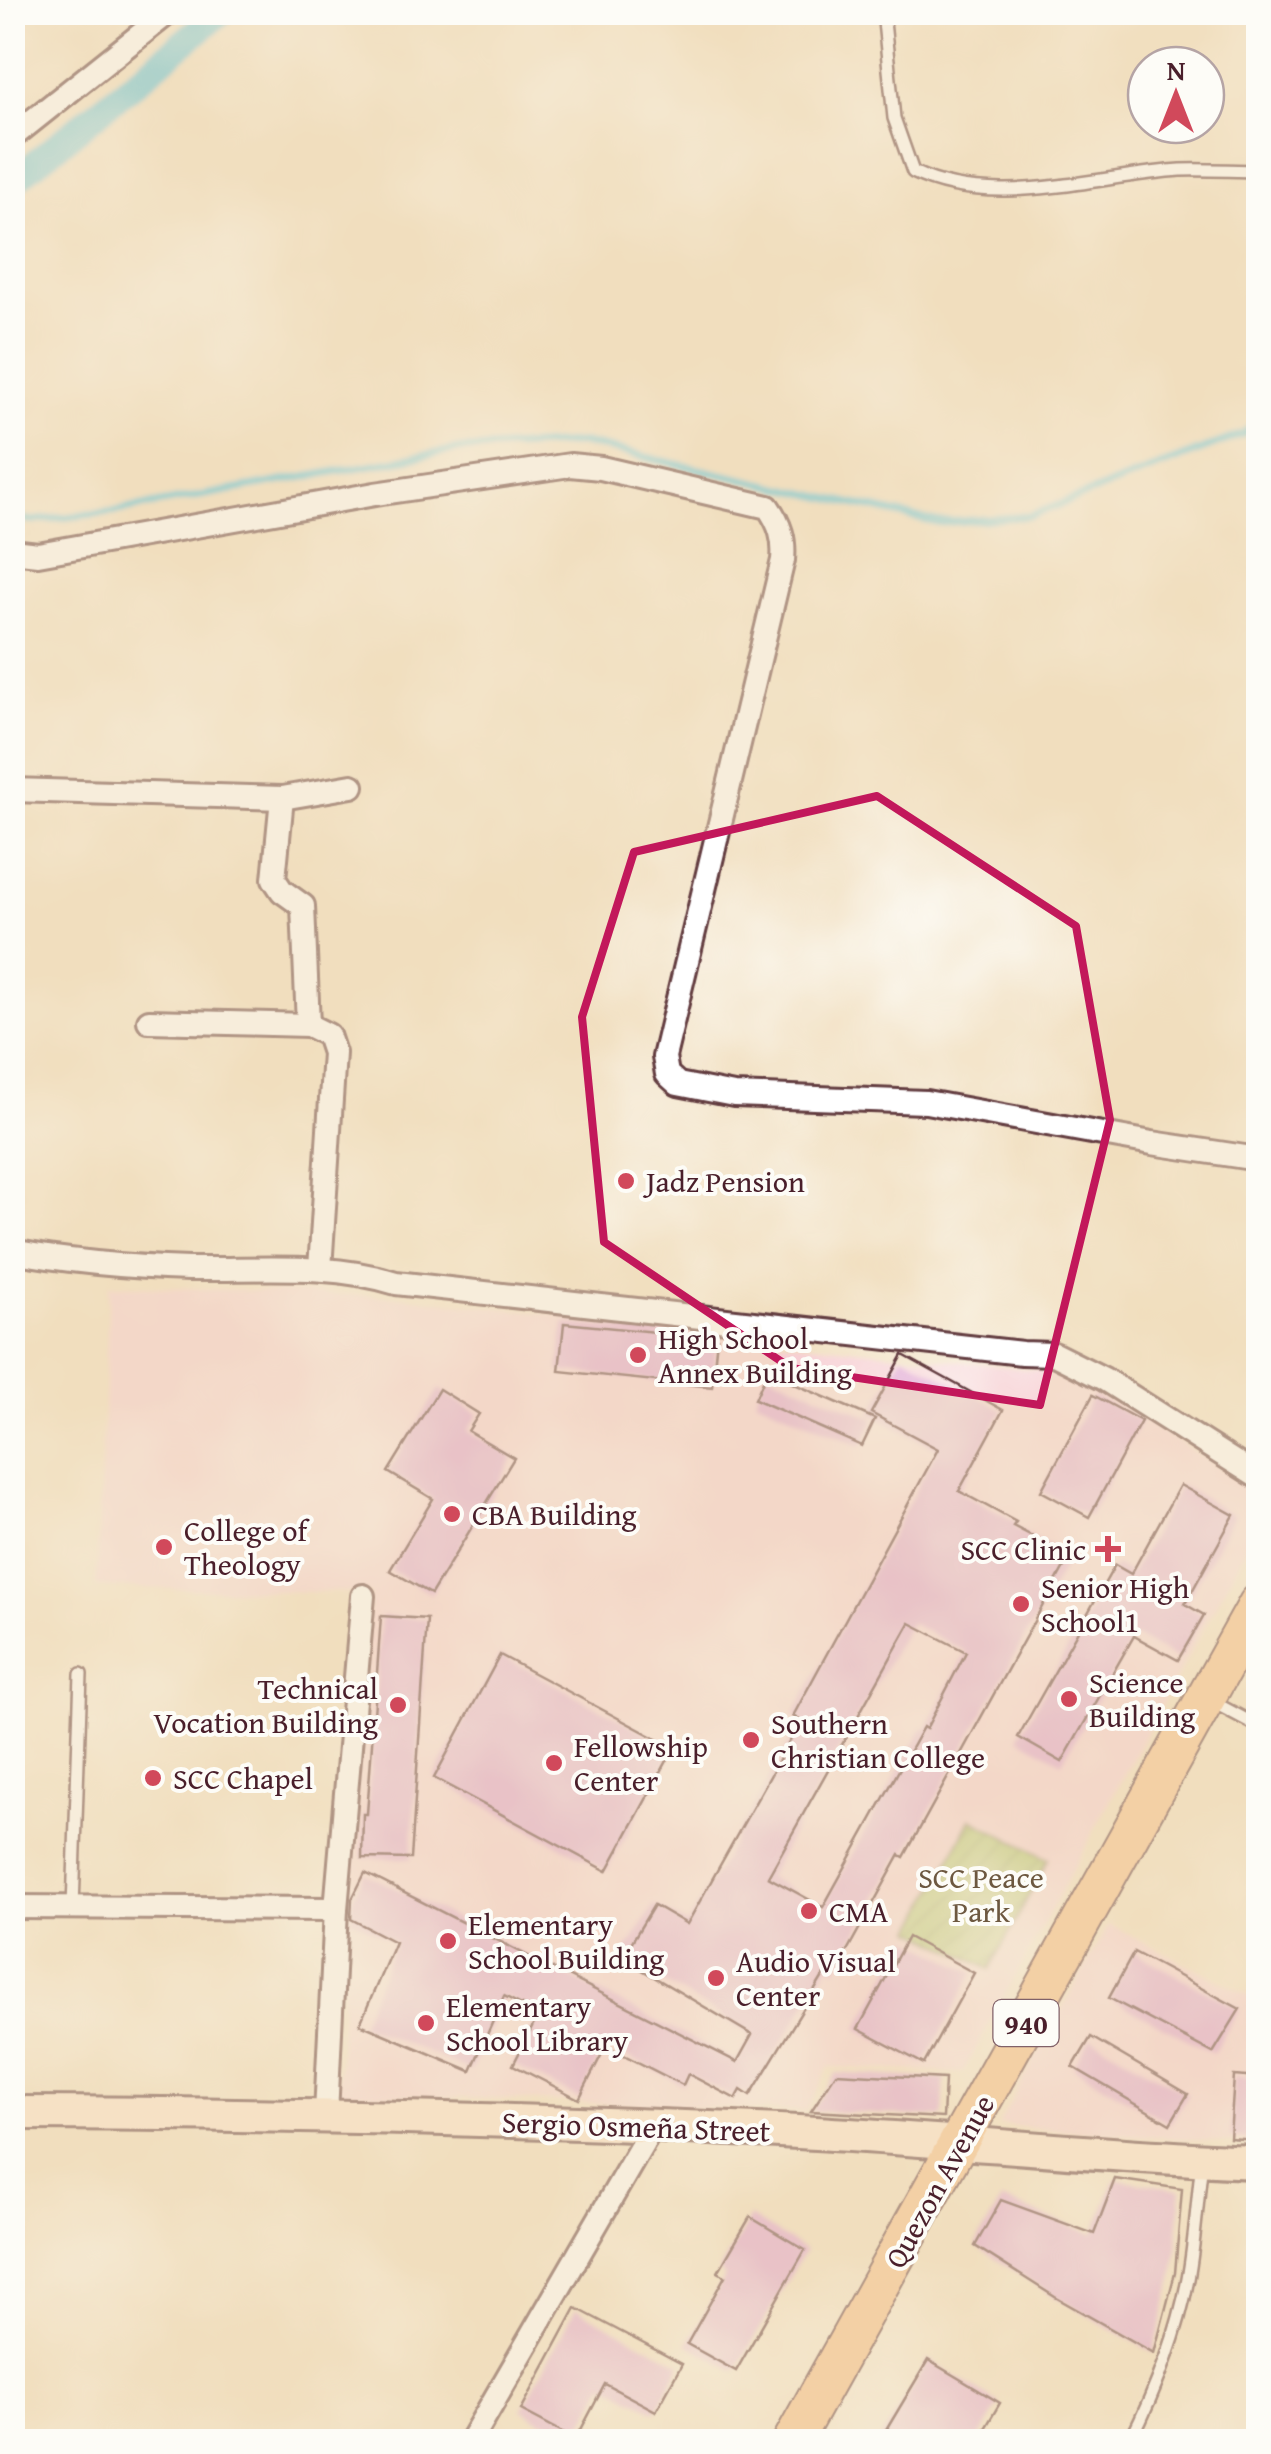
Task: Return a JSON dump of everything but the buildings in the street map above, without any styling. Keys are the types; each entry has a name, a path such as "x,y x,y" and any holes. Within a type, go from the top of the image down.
{"main road":[{"name":"Quezon Avenue","path":"792,2442 1258,1604"}],"street":[{"path":"12,137 169,12"},
{"path":"12,551 38,554 375,494 570,465 601,468 768,507 778,521 783,560 664,1058 667,1074 678,1084 734,1095 926,1102 1258,1158"},
{"path":"12,790 282,798 352,786"},
{"path":"282,798 274,879 282,891 304,906 308,1026"},
{"path":"149,1021 308,1026 328,1035 334,1053 320,1269"},
{"path":"12,1251 54,1259 184,1268 361,1272 396,1282 474,1292 1054,1354 1104,1378 1258,1478"},
{"path":"326,2114 336,1909 363,1596"},
{"path":"12,1907 336,1909"},
{"name":"Sergio Osmeña Street","path":"12,2113 326,2114 653,2126 962,2141 1258,2162"},
{"path":"470,2442 653,2126"}],"lane":[{"path":"883,12 894,118 913,172 935,182 987,189 1063,185 1182,170 1258,171"},
{"path":"72,1908 81,1674"},
{"path":"1206,1698 1258,1726"},
{"path":"1130,2442 1157,2390 1179,2319 1203,2160"}],"highlighted area":[{"path":"877,796 1076,926 1110,1120 1040,1405 791,1368 604,1242 582,1017 634,852"}],"shaded area":[{"name":"Southern Christian College","path":"109,1285 404,1297 1044,1371 1107,1395 1258,1492 1258,1527 963,2073 829,2067 806,2112 338,2093 347,1886 370,1593 96,1587"},
{"path":"1109,1924 1258,2000 1258,2145 998,2125"}],"green space":[{"name":"SCC Peace Park","path":"971,1819 1048,1859 990,1969 914,1930"}],"waterway":[{"path":"12,182 221,12"},
{"path":"12,517 33,521 117,511 454,450 583,443 938,523 1030,516 1243,434 1258,421"}],"place":[{"name":"Jadz Pension","path":"626,1181"},
{"name":"High School Annex Building","path":"638,1355"},
{"name":"CBA Building","path":"452,1514"},
{"name":"College of Theology","path":"164,1547"},
{"name":"SCC Clinic","path":"1108,1549"},
{"name":"Senior High School1","path":"1021,1604"},
{"name":"Science Building","path":"1069,1699"},
{"name":"Technical Vocation Building","path":"398,1705"},
{"name":"Southern Christian College","path":"751,1740"},
{"name":"Fellowship Center","path":"554,1763"},
{"name":"SCC Chapel","path":"153,1778"},
{"name":"CMA","path":"809,1911"},
{"name":"Elementary School Building","path":"448,1941"},
{"name":"Audio Visual Center","path":"716,1978"},
{"name":"Elementary School Library","path":"426,2023"}]}
